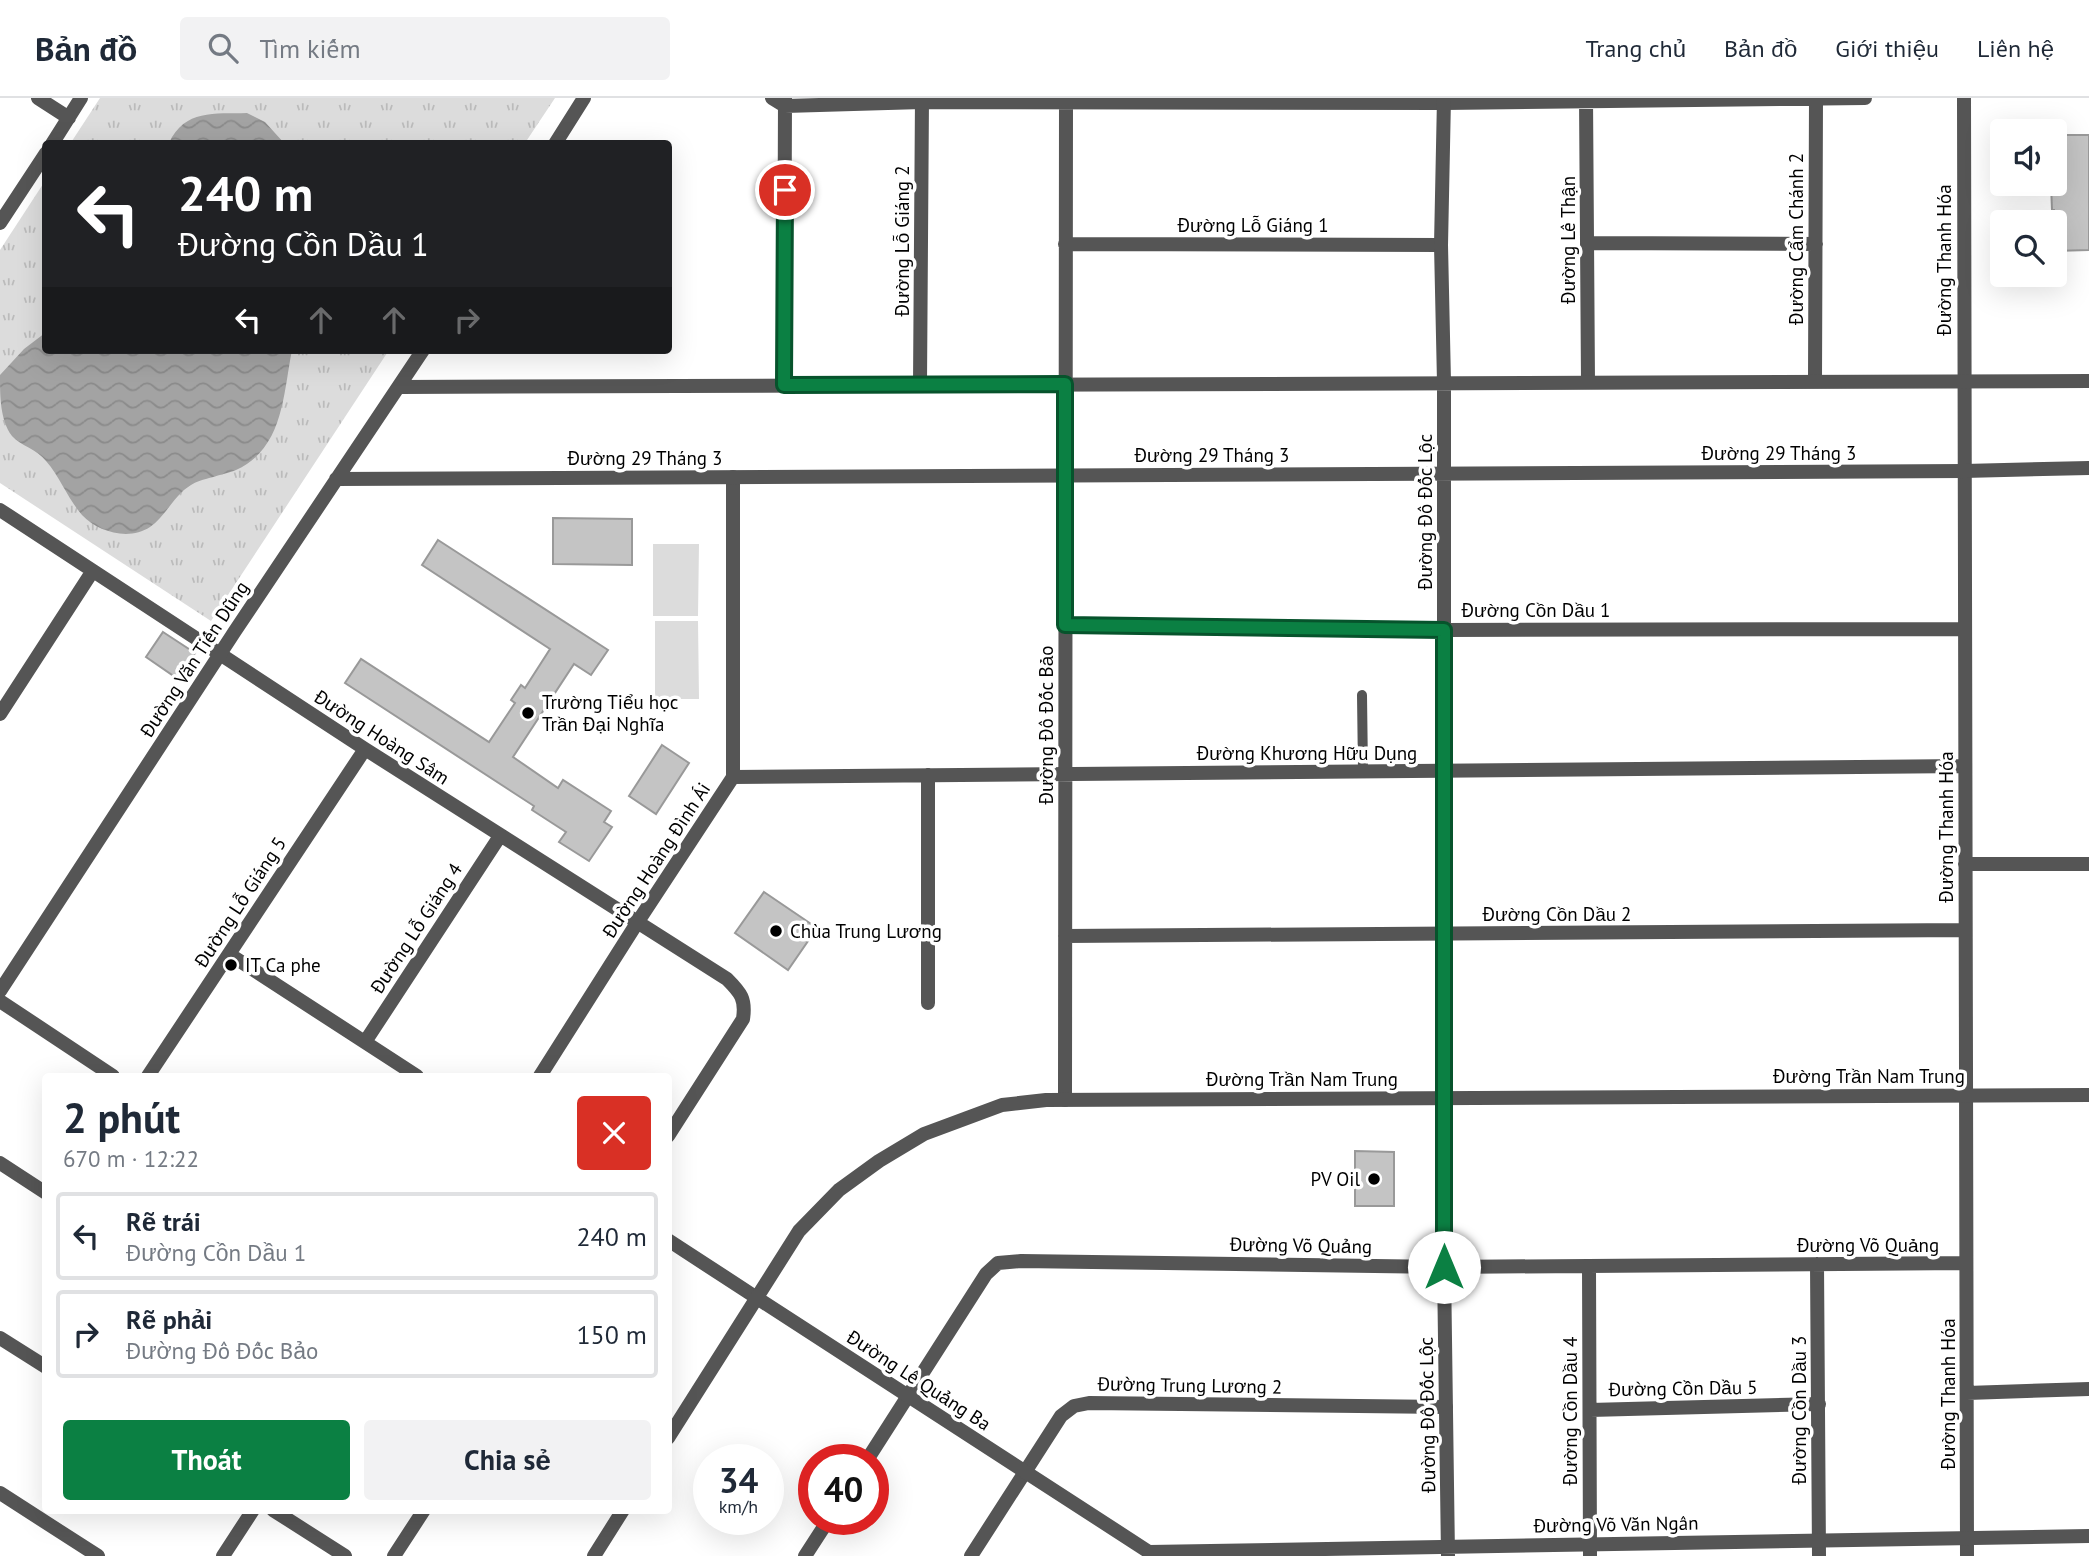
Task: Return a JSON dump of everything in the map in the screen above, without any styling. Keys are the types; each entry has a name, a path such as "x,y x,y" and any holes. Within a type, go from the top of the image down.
{"street":[{"path":"38,98 69,118"},
{"path":"55,140 81,98"},
{"path":"558,140 584,98"},
{"name":"Đường Cẩm Chánh 2","path":"1815,381 1816,98"},
{"path":"784,385 781,101 1865,98"},
{"name":"Đường Thanh Hóa","path":"1964,98 1967,1556"},
{"name":"Đường Lỗ Giáng 2","path":"920,384 922,100"},
{"name":"Đường Đô Đốc Bảo","path":"1065,1100 1066,100"},
{"name":"Đường Đô Đốc Lộc","path":"1444,100 1441,245 1444,382 1444,1267 1448,1551"},
{"name":"Đường Lê Thận","path":"1586,100 1588,382"},
{"path":"0,223 42,159"},
{"path":"1587,243 1816,244"},
{"name":"Đường Lỗ Giáng 1","path":"1065,244 1441,245"},
{"name":"Đường Văn Tiến Dũng","path":"0,991 421,354"},
{"path":"400,387 2089,381"},
{"name":"Đường 29 Tháng 3","path":"336,479 1964,471 2089,468"},
{"name":"Đường Hoàng Đình Ái","path":"542,1073 733,777 733,477"},
{"name":"Đường Hoàng Sâm","path":"0,510 365,749 727,979 742,995 745,1006 743,1019 672,1130"},
{"path":"0,714 92,572"},
{"name":"Đường Cồn Dầu 1","path":"1065,625 1444,630 1965,629"},
{"name":"Đường Lỗ Giáng 5","path":"151,1073 365,749"},
{"name":"Đường Khương Hữu Dụng","path":"733,777 1965,766"},
{"path":"928,775 928,1003"},
{"name":"Đường Lỗ Giáng 4","path":"365,1042 500,836"},
{"path":"1965,864 2089,864"},
{"name":"Đường Cồn Dầu 2","path":"1065,936 1965,930"},
{"path":"229,954 412,1073"},
{"path":"0,1002 108,1073"},
{"name":"Đường Trần Nam Trung","path":"672,1432 799,1231 839,1190 879,1161 924,1134 1002,1105 1065,1100 2089,1095"},
{"path":"0,1163 42,1191"},
{"name":"Đường Lê Quảng Ba","path":"672,1243 1148,1554"},
{"name":"Đường Võ Quảng","path":"877,1444 986,1273 998,1263 1021,1261 1444,1267 1966,1263"},
{"name":"Đường Cồn Dầu 3","path":"1817,1264 1818,1556"},
{"name":"Đường Cồn Dầu 4","path":"1589,1266 1590,1550"},
{"path":"0,1338 42,1364"},
{"path":"1967,1393 2089,1390"},
{"name":"Đường Trung Lương 2","path":"971,1556 1061,1416 1074,1406 1088,1403 1446,1407"},
{"name":"Đường Cồn Dầu 5","path":"1590,1410 1819,1404"},
{"path":"0,1493 98,1556"},
{"path":"223,1556 250,1514"},
{"path":"279,1514 345,1556"},
{"path":"394,1556 421,1514"},
{"path":"594,1556 620,1514"},
{"path":"805,1556 819,1535"},
{"name":"Đường Võ Văn Ngân","path":"1148,1554 1590,1550 1818,1540 2089,1536"}],"lane":[{"path":"1362,695 1363,771"}],"green space":[{"path":"100,98 555,98 527,140 73,140"},
{"path":"42,186 42,354 386,354 211,621 0,483 0,250"},
{"path":"653,544 699,544 698,616 653,616"},
{"path":"655,621 698,621 699,699 655,699"}],"water":[{"path":"247,113 265,122 281,140 171,140 183,124 212,114"},
{"path":"42,335 42,354 291,354 279,418 264,448 236,470 200,481 185,489 150,527 123,534 96,526 82,515 46,461 12,436 8,430 3,415 0,375 24,349"}],"building":[{"path":"2067,135 2089,135 2089,250 2067,251 2067,210 2052,210 2051,196 2067,196"},
{"path":"553,518 632,519 632,565 553,564"},
{"path":"438,540 608,650 591,675 574,664 513,757 558,788 563,780 611,811 604,822 612,827 589,861 559,842 566,832 532,810 534,806 345,683 361,659 489,742 515,703 511,700 521,685 525,688 550,649 422,565"},
{"path":"163,632 195,653 178,679 146,657"},
{"path":"662,745 689,763 656,814 629,796"},
{"name":"Chùa Trung Lương","path":"764,892 817,928 788,970 735,933"},
{"name":"PV Oil","path":"1355,1151 1394,1152 1394,1206 1355,1206"}],"place":[{"name":"Trường Tiểu học Trần Đại Nghĩa","path":"528,713"},
{"name":"Chùa Trung Lương","path":"776,931"},
{"name":"IT Ca phe","path":"231,965"},
{"name":"PV Oil","path":"1374,1179"}],"route":[{"path":"785,190 784,385 1065,384 1065,625 1444,630 1444,1267"}]}
